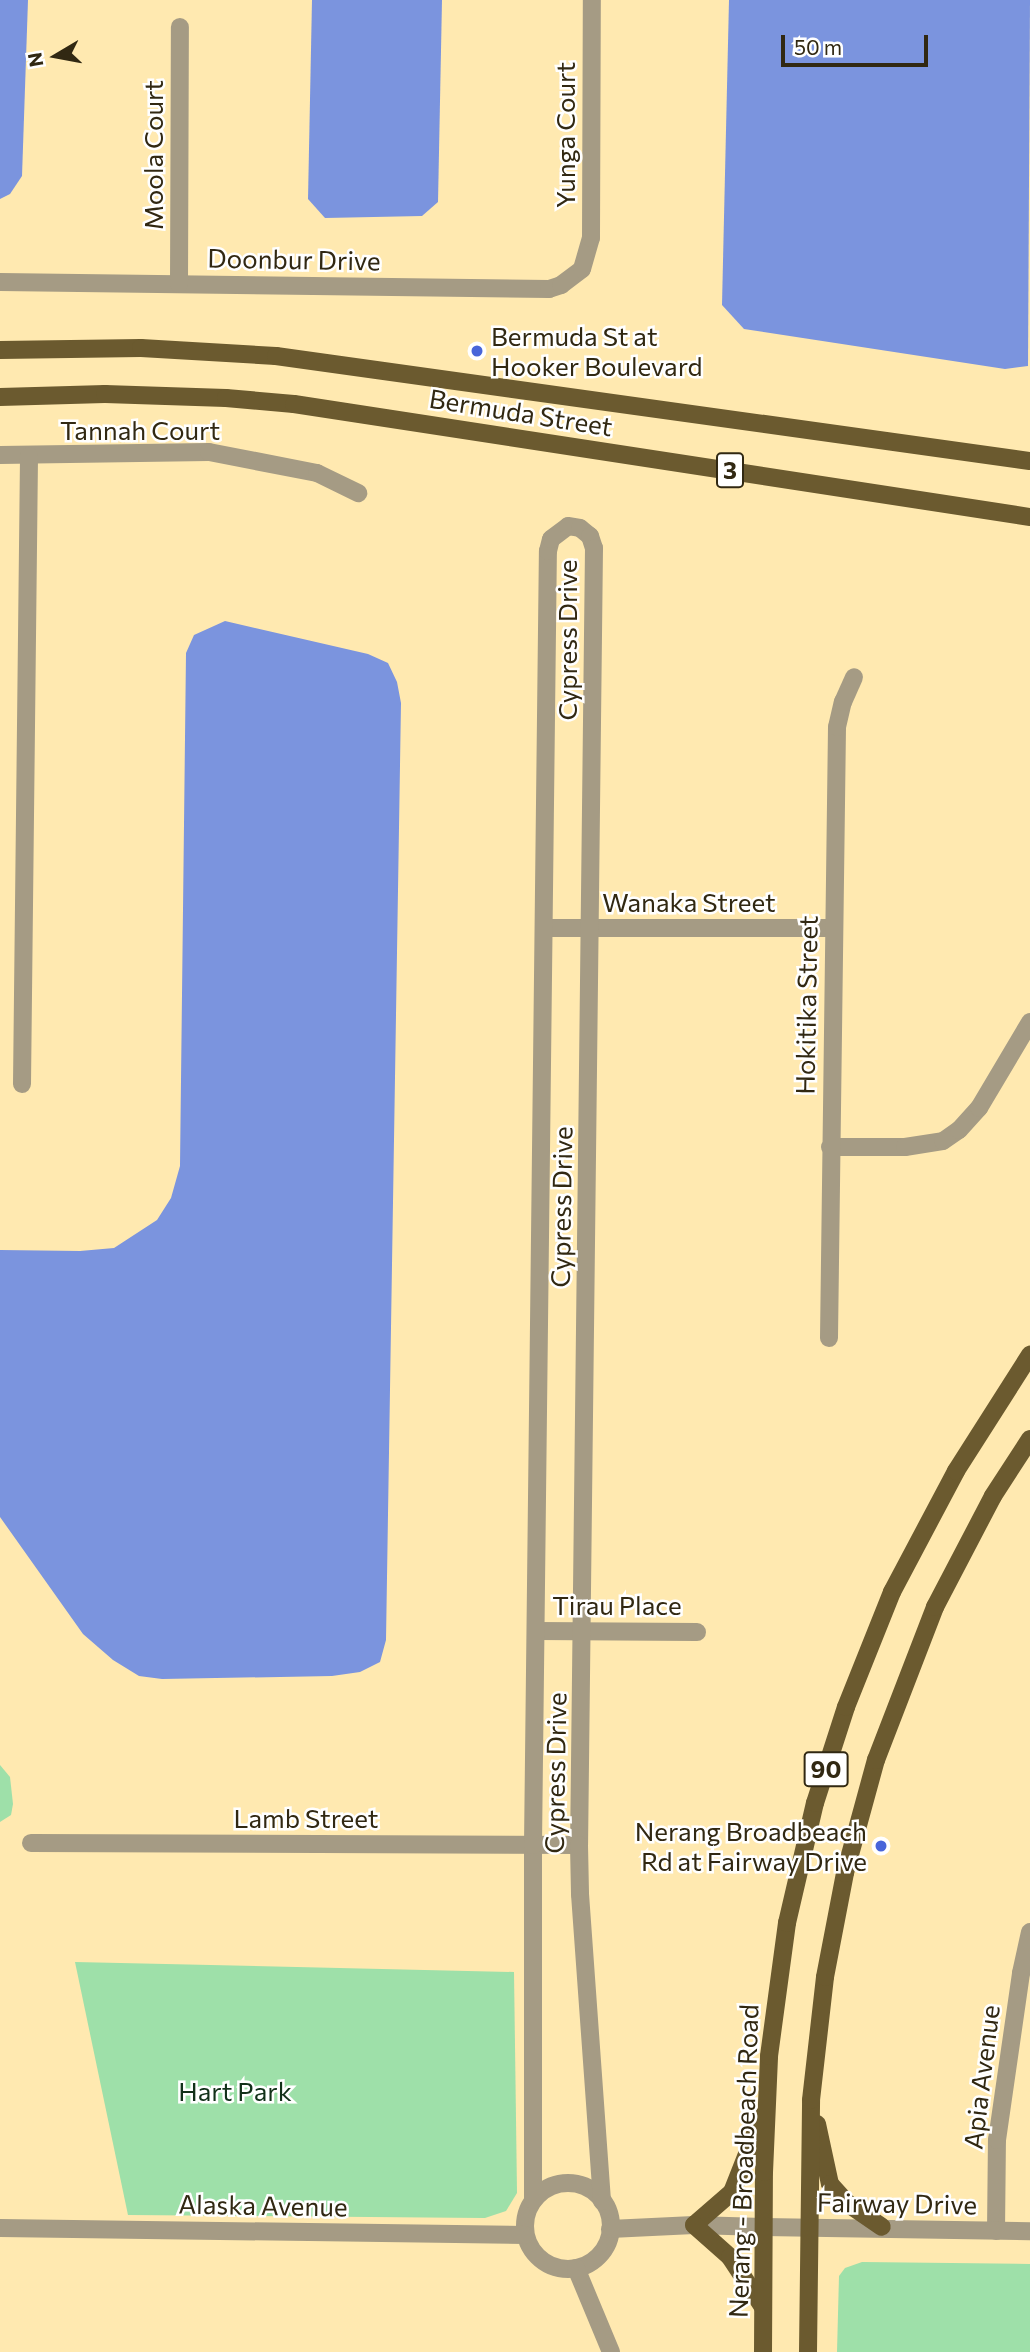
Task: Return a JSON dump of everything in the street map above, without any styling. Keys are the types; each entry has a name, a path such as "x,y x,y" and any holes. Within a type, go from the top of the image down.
{"main road":[{"name":"Bermuda Street","path":"0,350 141,348 276,356 1030,460"},
{"name":"Bermuda Street","path":"0,397 104,394 226,398 294,404 1030,517"},
{"name":"Nerang - Broadbeach Road","path":"763,2352 766,2108 773,2016 787,1923 815,1803 846,1707 892,1592 937,1504 1030,1355"},
{"name":"90","path":"808,2352 811,2100 825,1977 838,1908 876,1760 934,1607 993,1496 1030,1438"},
{"path":"811,2100 831,2184 839,2196 882,2227"},
{"path":"763,2307 730,2257 694,2225 732,2192 766,2108"}],"street":[{"name":"Yunga Court","path":"582,269 591,238 592,0"},
{"name":"Moola Court","path":"180,27 180,284"},
{"name":"Doonbur Drive","path":"0,282 549,289 572,279 582,269"},
{"name":"Tannah Court","path":"0,455 209,452 317,473 358,493"},
{"path":"22,1084 29,456"},
{"name":"Cypress Drive","path":"533,2200 533,1845 548,551 551,539 568,526 580,527 590,536 594,548 579,1845 580,1894 602,2201"},
{"name":"Hokitika Street","path":"829,1338 837,727 843,702 855,677"},
{"name":"Wanaka Street","path":"544,928 833,928"},
{"path":"830,1147 905,1147 943,1140 959,1130 979,1108 1030,1022"},
{"name":"Tirau Place","path":"537,1631 697,1632"},
{"name":"Lamb Street","path":"32,1843 579,1845"},
{"name":"Apia Avenue","path":"996,2231 997,2140 1021,1973 1030,1931"},
{"path":"568,2183 584,2186 602,2201 610,2229 600,2255 576,2268 561,2269 547,2264 536,2255 526,2235 525,2220 533,2200 552,2186 568,2183"},
{"path":"610,2229 694,2225 763,2227"},
{"name":"Fairway Drive","path":"763,2227 1030,2231"},
{"name":"Alaska Avenue","path":"0,2228 526,2235"},
{"path":"576,2268 611,2352"}],"green space":[{"path":"0,1765 10,1777 13,1804 11,1815 0,1822"},
{"name":"Hart Park","path":"75,1962 514,1972 517,2193 506,2211 485,2218 128,2215"},
{"path":"862,2262 1030,2264 1030,2352 837,2352 839,2276 845,2268"}],"water":[{"path":"0,0 28,0 22,176 10,194 0,199"},
{"path":"312,0 442,0 438,202 422,216 325,218 308,199"},
{"path":"729,0 1030,0 1028,366 1005,369 744,329 722,305"},
{"path":"225,621 368,654 388,663 397,682 401,703 386,1640 380,1662 360,1672 332,1676 162,1679 139,1676 113,1660 83,1634 0,1517 0,1250 80,1251 114,1248 157,1220 171,1198 180,1166 186,653 194,635"}],"place":[{"name":"Bermuda St at Hooker Boulevard","path":"477,351"},
{"name":"Nerang Broadbeach Rd at Fairway Drive","path":"881,1846"}]}
